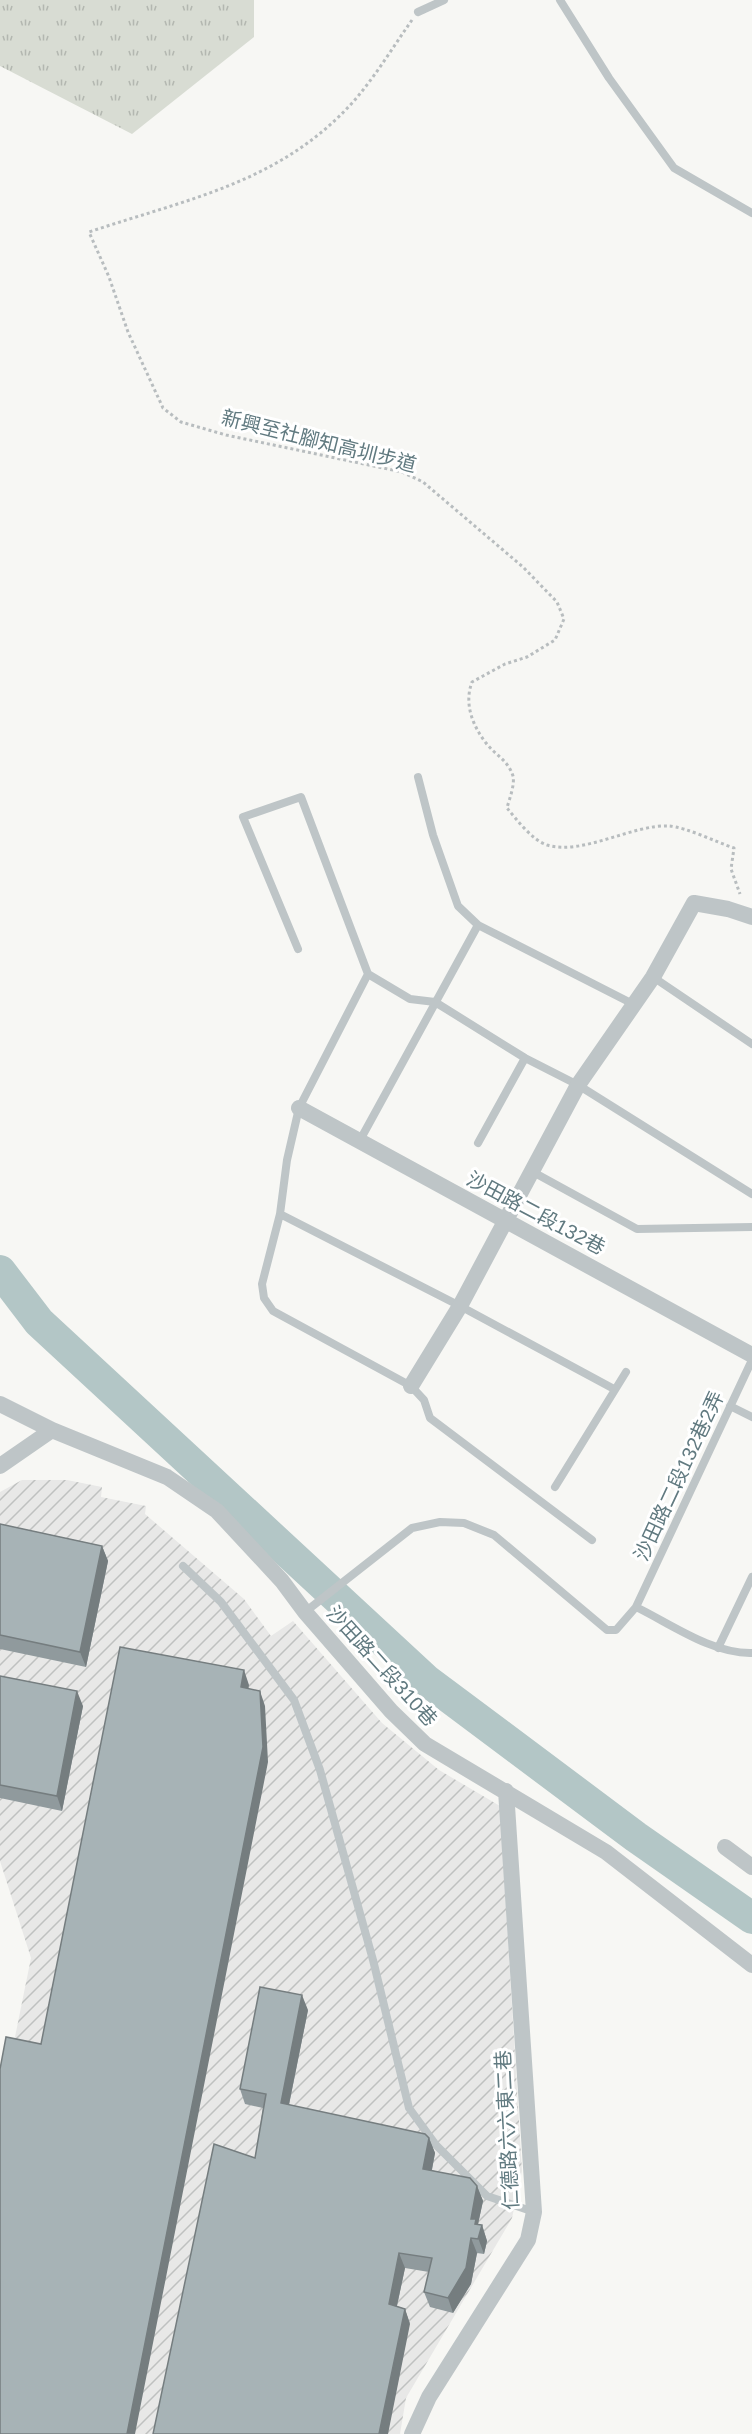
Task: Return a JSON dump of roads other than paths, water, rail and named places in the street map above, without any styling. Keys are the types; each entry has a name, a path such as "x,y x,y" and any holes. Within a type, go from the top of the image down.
{"street":[{"path":"411,1386 459,1306 578,1085 652,977 694,903 728,909 752,917"},
{"name":"沙田路二段132巷","path":"299,1108 752,1355"},
{"name":"沙田路二段310巷","path":"0,1404 52,1430 167,1477 217,1511 282,1581 391,1711 424,1744 606,1852 752,1965"},
{"path":"0,1466 52,1430"},
{"name":"仁德路六六東二巷","path":"412,2434 429,2397 528,2240 534,2212 506,1791"},
{"path":"725,1847 752,1867"}],"lane":[{"path":"418,12 444,0"},
{"path":"560,0 609,78 674,168 752,213"},
{"path":"418,777 433,835 458,906 478,925 633,1004"},
{"path":"298,950 243,817 301,797 368,974 410,999 435,1002 525,1058 578,1085 752,1194"},
{"path":"359,1142 478,925"},
{"path":"368,974 299,1108 287,1160 280,1214 262,1284 264,1298 273,1311 411,1386 424,1400 430,1418 592,1540"},
{"path":"652,977 752,1044"},
{"path":"478,1143 525,1058"},
{"path":"533,1172 638,1229 752,1227"},
{"path":"280,1214 614,1389"},
{"name":"沙田路二段132巷2弄","path":"306,1612 368,1560 412,1528 440,1521 464,1523 494,1535 607,1630 616,1630 636,1607 752,1360"},
{"path":"555,1488 626,1372"},
{"path":"730,1407 752,1417"},
{"path":"183,1566 221,1602 294,1700 320,1770 367,1938 409,2108 436,2145 487,2196 534,2212"},
{"path":"718,1647 752,1577"},
{"path":"636,1607 718,1647 739,1653 752,1653"}],"waterway":[{"path":"0,1271 39,1322 426,1680 636,1837 752,1918"}]}
